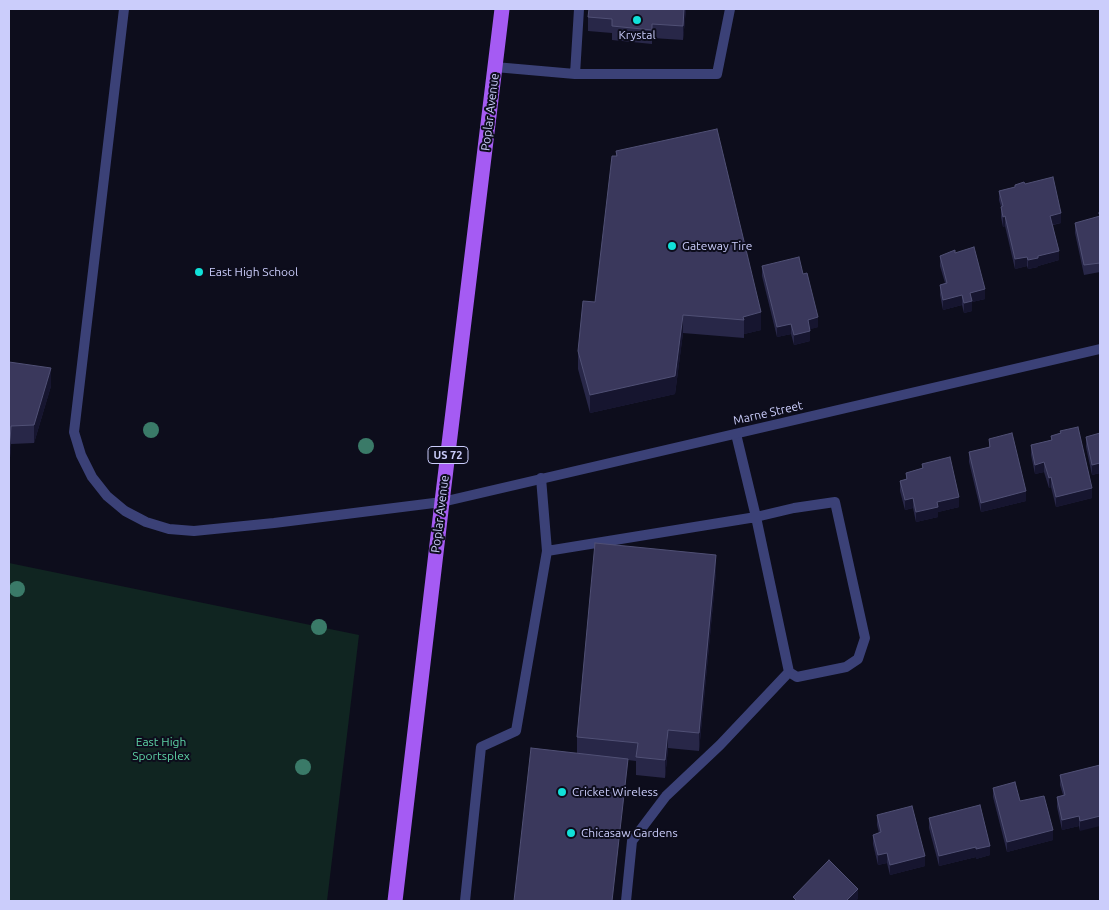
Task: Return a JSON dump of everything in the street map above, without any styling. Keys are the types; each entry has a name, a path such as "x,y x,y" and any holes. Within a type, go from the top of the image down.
{"main road":[{"name":"Poplar Avenue","path":"395,901 502,9"}],"street":[{"name":"Marne Street","path":"124,9 74,432 81,455 92,477 107,496 125,511 146,522 169,529 194,531 442,502 1100,349"},
{"path":"575,74 579,9"},
{"path":"495,67 575,74 716,74 730,9"},
{"path":"547,551 756,517 794,508 835,502 865,638 858,659 846,667 797,677 789,672 756,517 736,434"},
{"path":"465,901 481,747 516,731 547,551 541,478"},
{"path":"626,901 632,841 666,796 720,746 789,672"}],"green space":[{"name":"East High Sportsplex","path":"9,563 359,635 327,901 9,901"}],"building":[{"path":"589,9 684,9 683,26 652,24 652,30 612,26 612,19 588,17"},
{"name":"Gateway Tire","path":"717,129 761,312 743,317 744,320 683,315 675,376 590,395 578,351 583,301 595,302 612,156 617,156 616,151"},
{"path":"1053,177 1061,213 1050,216 1059,251 1028,260 1027,257 1015,259 1005,216 1003,217 1001,207 1003,206 999,191 1015,187 1015,185 1024,182 1025,184"},
{"path":"1100,216 1100,263 1084,265 1075,223"},
{"path":"974,247 985,289 970,293 972,301 964,303 962,295 943,300 940,285 947,283 940,256 955,250 955,253"},
{"path":"799,257 803,274 807,273 818,317 808,320 810,331 794,335 791,324 777,327 762,266"},
{"path":"9,362 51,368 34,425 11,426 9,455"},
{"path":"1078,427 1092,488 1056,497 1051,477 1049,478 1044,462 1035,465 1031,445 1052,440 1051,436 1061,433 1060,431"},
{"path":"1012,433 1026,491 981,503 969,452 990,447 989,439"},
{"path":"1100,433 1100,463 1092,465 1086,437"},
{"path":"950,457 959,497 937,502 938,507 916,512 913,498 905,500 900,481 907,479 906,473 923,468 922,464"},
{"path":"595,543 716,555 699,733 668,730 665,760 636,757 638,743 577,737"},
{"name":"Chicasaw Gardens","path":"531,748 628,759 612,901 514,901"},
{"path":"1100,765 1100,816 1080,821 1079,816 1062,820 1057,797 1065,795 1060,775"},
{"path":"1015,782 1020,801 1044,796 1053,830 1007,842 993,788"},
{"path":"980,805 990,846 976,849 976,847 939,856 929,818"},
{"path":"912,806 925,856 890,865 887,853 878,855 873,835 881,832 877,815"},
{"path":"829,860 858,889 846,901 797,901 793,897"}],"place":[{"name":"Krystal","path":"637,20"},
{"name":"Gateway Tire","path":"672,246"},
{"name":"East High School","path":"199,272"},
{"name":"Cricket Wireless","path":"562,792"},
{"name":"Chicasaw Gardens","path":"571,833"}]}
